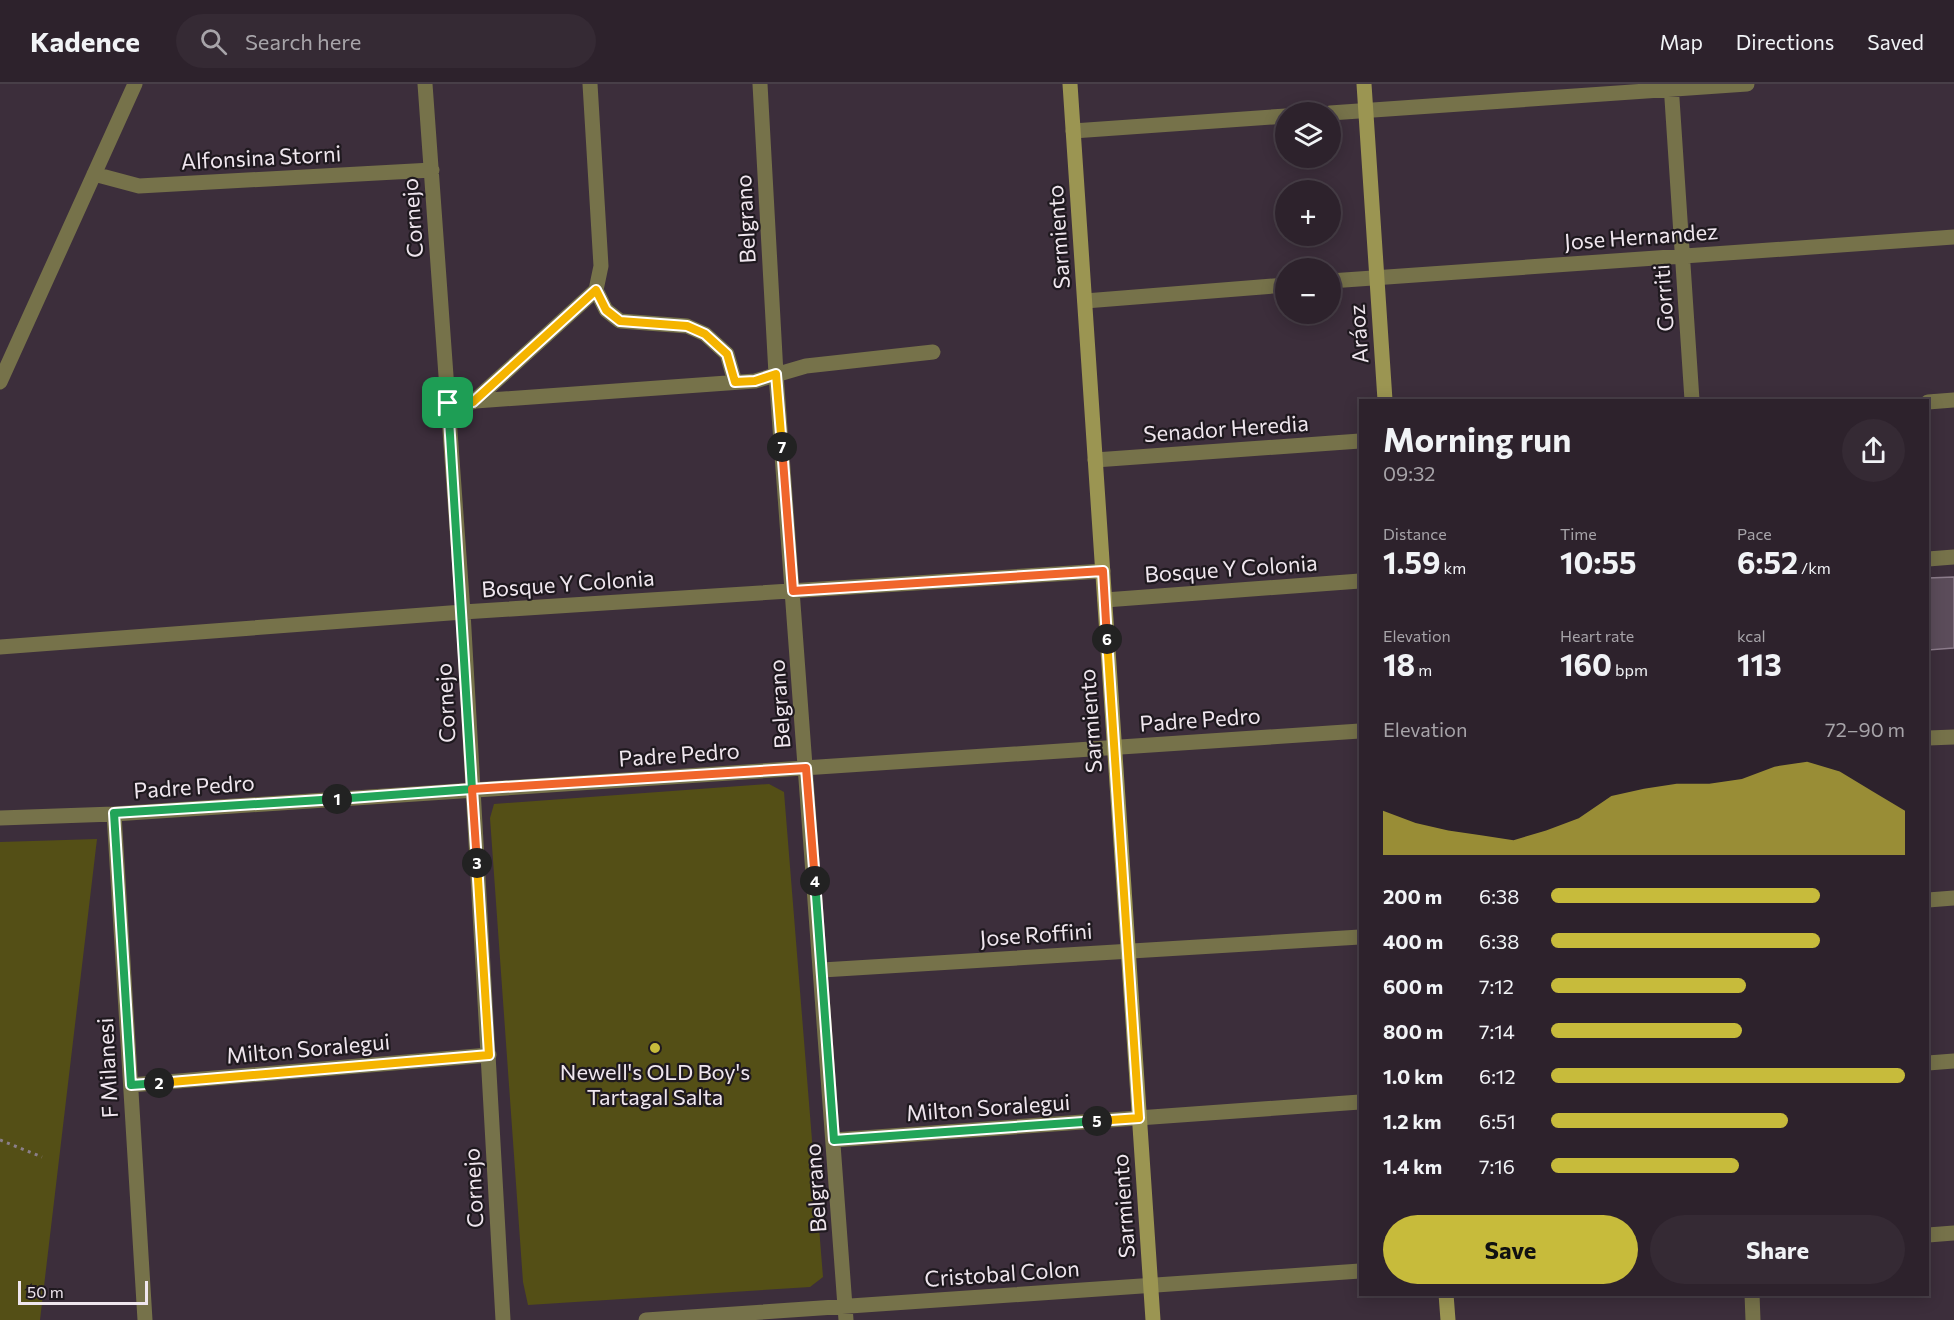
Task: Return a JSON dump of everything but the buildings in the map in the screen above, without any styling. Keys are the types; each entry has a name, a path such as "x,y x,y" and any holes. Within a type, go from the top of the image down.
{"street":[{"path":"0,382 135,84"},
{"name":"Cornejo","path":"425,84 463,612 503,1320"},
{"path":"473,402 596,290 601,266 590,84"},
{"name":"Belgrano","path":"760,84 776,374 822,970 845,1313"},
{"name":"Sarmiento","path":"1070,84 1153,1320"},
{"name":"Aráoz","path":"1364,84 1385,399"},
{"path":"1341,112 1671,87 1747,84"},
{"name":"Gorriti","path":"1671,87 1692,399"},
{"path":"1073,131 1275,117"},
{"name":"Alfonsina Storni","path":"94,174 139,186 432,170"},
{"name":"Jose Hernandez","path":"1341,280 1954,237"},
{"path":"1084,301 1275,286"},
{"path":"596,290 606,310 620,321 687,326 705,334 727,354 735,382"},
{"path":"448,403 755,381 806,366 933,351"},
{"path":"1929,402 1954,400"},
{"name":"Senador Heredia","path":"1095,460 1359,441"},
{"path":"1929,559 1954,557"},
{"name":"Bosque Y Colonia","path":"0,647 463,612 1103,571"},
{"name":"Bosque Y Colonia","path":"1105,600 1359,581"},
{"name":"Padre Pedro","path":"0,818 114,813 1359,731"},
{"path":"1929,738 1954,737"},
{"name":"F Milanesi","path":"114,813 145,1320"},
{"path":"1929,900 1954,898"},
{"name":"Jose Roffini","path":"822,970 1359,937"},
{"name":"Milton Soralegui","path":"131,1085 489,1055"},
{"path":"1929,1063 1954,1061"},
{"name":"Milton Soralegui","path":"834,1140 1359,1102"},
{"path":"1929,1235 1954,1233"},
{"name":"Cristobal Colon","path":"646,1320 845,1313 1151,1285 1359,1270"},
{"path":"1446,1296 1448,1320"},
{"path":"1752,1296 1754,1320"}],"path":[{"path":"0,1140 42,1157"}],"shaded area":[{"name":"Newell's OLD Boy's Tartagal Salta","path":"769,784 784,792 823,1277 810,1287 528,1305 523,1282 490,818 494,804"},
{"path":"97,839 40,1320 0,1320 0,842"}],"place":[{"name":"Newell's OLD Boy's Tartagal Salta","path":"655,1048"}],"route":[{"path":"448,403 463,612 472,789 114,813 131,1085 489,1055 472,789 806,768 834,1140 1139,1118 1103,571 793,591 776,374 755,381 735,382 727,354 705,334 687,326 620,321 606,310 596,290 473,402 448,403"}]}
